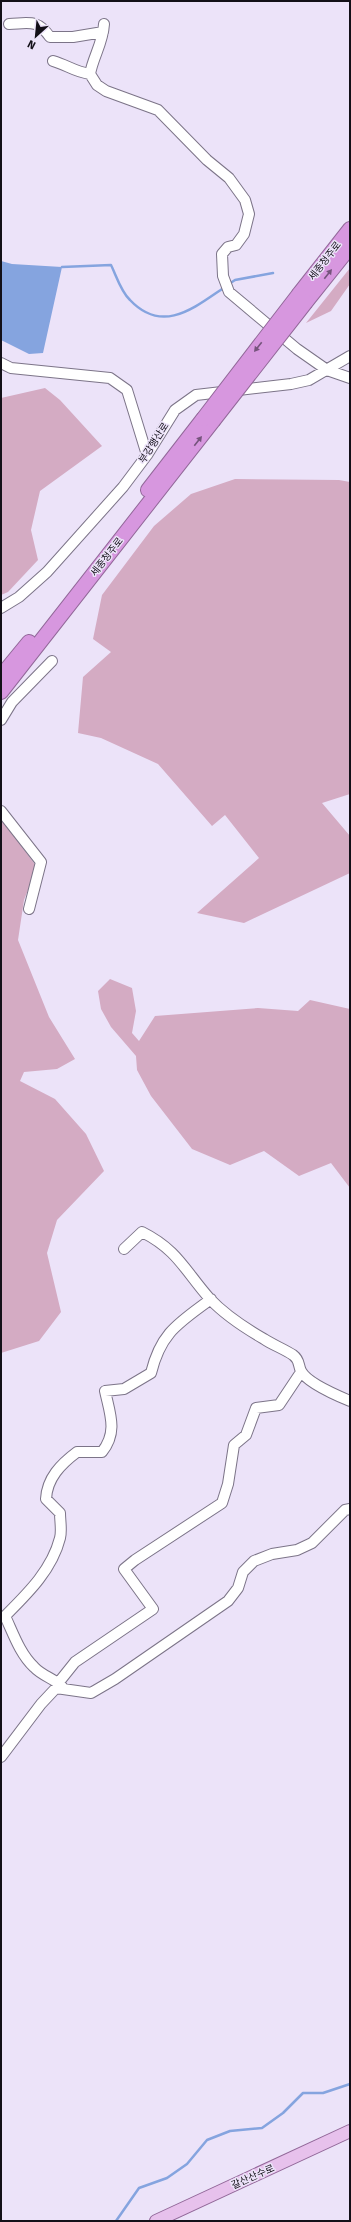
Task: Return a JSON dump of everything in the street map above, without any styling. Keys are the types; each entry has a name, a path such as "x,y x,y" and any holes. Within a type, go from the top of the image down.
{"highway":[{"name":"세종청주로","path":"303,298 350,229"},
{"name":"세종청주로","path":"303,298 350,247"},
{"path":"208,420 303,298"},
{"name":"세종청주로","path":"1,676 56,610 208,420"},
{"name":"세종청주로","path":"1,692 208,420"}],"main road":[{"name":"갈산산수로","path":"156,2221 350,2131"}],"street":[{"path":"10,24 35,23 43,27 50,37 73,37 103,28 90,74 97,85 106,92 158,110 207,160 229,178 245,200 249,214 244,234 236,245 228,247 222,254 227,286 297,349 327,370 350,378"},
{"path":"53,61 65,65 75,72 90,74"},
{"name":"부강행산로","path":"1,608 19,597 47,572 122,487 147,455 175,410 196,395 291,384 310,380 350,356"},
{"path":"1,363 11,368 110,378 127,390 147,455"},
{"path":"1,720 12,702 52,661"},
{"path":"1,812 41,862 29,909"},
{"path":"124,1249 142,1232 156,1239 179,1259 211,1299 232,1318 263,1339 294,1356 298,1361 301,1372 330,1393 350,1401"},
{"path":"211,1299 171,1329 160,1347 150,1373 124,1389 105,1391 112,1434 108,1444 102,1452 77,1452 58,1468 46,1491 46,1499 60,1513 61,1537 48,1566 29,1592 4,1616 23,1654 33,1667 44,1676 61,1686 91,1693 115,1679 228,1601 238,1588 243,1572 254,1561 272,1554 297,1550 312,1543 345,1510 350,1508"},
{"path":"1,1757 41,1704 56,1688 61,1686 75,1662 153,1609 124,1569 135,1560 222,1503 228,1484 234,1445 246,1435 256,1408 280,1405 301,1372"}],"shaded area":[{"path":"350,268 350,284 331,311 306,323"},
{"path":"45,388 60,400 102,446 40,491 31,530 38,560 8,592 1,595 1,398"},
{"path":"235,479 339,480 350,482 350,794 322,803 350,836 350,873 244,923 197,913 259,858 225,815 212,826 158,764 101,738 78,733 83,677 111,652 93,639 102,595 154,526 191,494"},
{"path":"1,819 37,867 24,900 18,940 49,1017 75,1059 57,1069 24,1072 20,1081 55,1099 86,1134 104,1171 57,1220 47,1253 61,1312 39,1341 1,1353"},
{"path":"110,979 132,988 136,1011 132,1033 139,1041 155,1016 258,1008 298,1011 310,1000 350,1009 350,1188 331,1163 299,1176 264,1151 230,1165 192,1149 151,1096 137,1070 136,1056 111,1027 101,1009 98,991"}],"water":[{"path":"1,261 12,264 62,267 43,353 29,354 1,340"}],"waterway":[{"path":"62,267 111,265 121,288 127,297 142,310 155,316 167,317 179,314 202,302 225,287"},
{"path":"229,284 235,280 273,273"},
{"path":"116,2221 139,2188 167,2178 187,2164 207,2140 230,2131 262,2128 283,2113 303,2093 323,2093 350,2084"}]}
